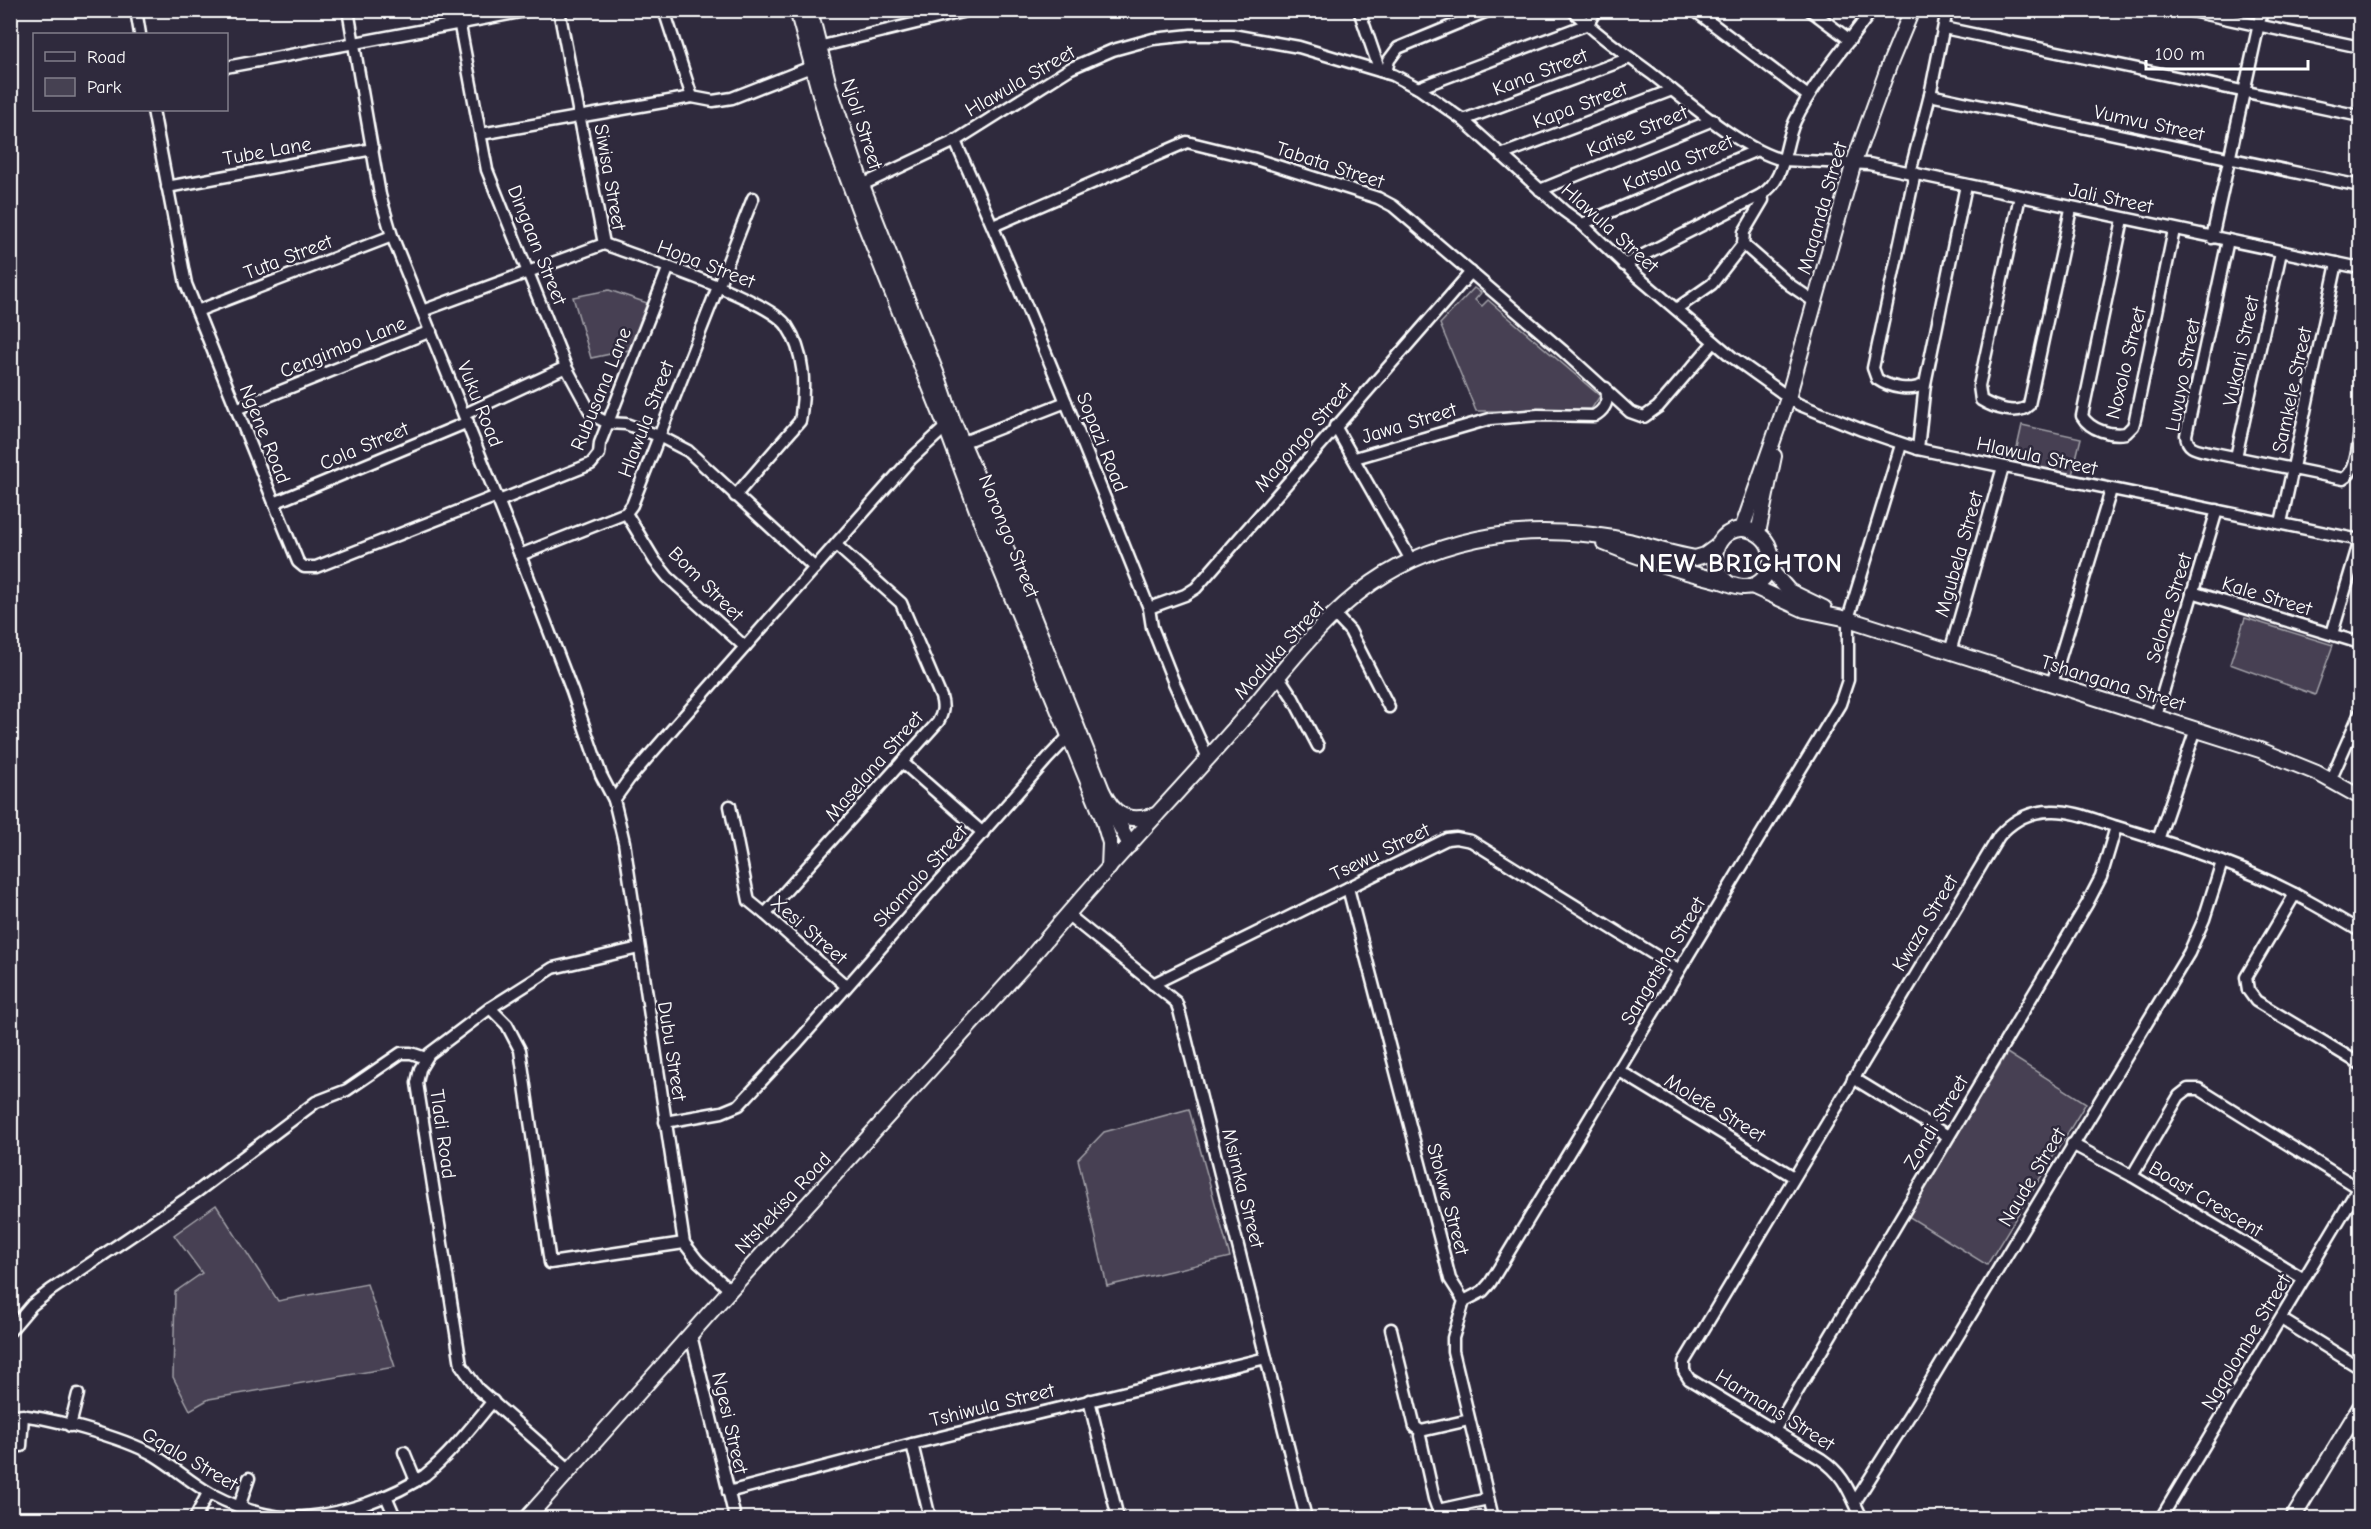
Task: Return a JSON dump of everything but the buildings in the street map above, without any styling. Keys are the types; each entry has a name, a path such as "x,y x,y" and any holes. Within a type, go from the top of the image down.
{"street":[{"path":"136,10 140,33"},
{"name":"Vuku Road","path":"348,10 380,195 392,236 467,418 572,690 601,775 614,800"},
{"name":"Dingaan Street","path":"457,10 487,170 566,367 592,415 608,423"},
{"path":"228,67 531,10"},
{"name":"Siwisa Street","path":"559,10 604,244"},
{"path":"664,10 692,97"},
{"name":"Njoli Street","path":"797,10 830,131 867,216"},
{"path":"810,10 818,47 970,10"},
{"path":"915,10 918,23"},
{"path":"1359,10 1383,72"},
{"path":"1383,72 1398,48 1490,10"},
{"name":"Jali Street","path":"1572,10 1630,58 1755,151 1783,160 1854,162 1913,173 2361,268"},
{"path":"1418,88 1588,24 1596,10"},
{"path":"1694,10 1808,96"},
{"path":"1810,10 1850,40"},
{"path":"1624,265 1761,195 1772,187 1794,123 1808,96 1872,10"},
{"name":"Maqanda Street","path":"1742,530 1788,398 1854,162 1912,10"},
{"path":"1925,384 1915,389 1898,387 1882,382 1873,372 1947,10"},
{"path":"2186,10 2361,47"},
{"path":"2212,238 2262,10"},
{"path":"1944,28 2361,116"},
{"name":"Hlawula Street","path":"862,185 955,141 1071,68 1113,50 1153,39 1191,35 1232,35 1299,47 1383,72 1418,88 1463,120 1540,190 1582,224 1624,265 1714,342 1798,404 1901,445 2360,540"},
{"name":"Njoli Street","path":"818,47 862,185 867,216"},
{"name":"Kana Street","path":"1463,120 1630,58"},
{"path":"481,135 692,97 714,101 732,98 811,67"},
{"name":"Kapa Street","path":"1501,155 1672,90"},
{"name":"Vumvu Street","path":"1930,95 2361,186"},
{"name":"Ngene Road","path":"153,111 182,269 196,311 298,562 304,567 312,568 498,498"},
{"name":"Katise Street","path":"1540,190 1713,120"},
{"name":"Sopazi Road","path":"955,141 1066,402 1149,608 1152,627 1174,683 1208,758"},
{"name":"Tabata Street","path":"993,226 1187,142 1252,158 1378,198 1393,206 1606,388 1630,412 1644,417 1658,407 1714,342"},
{"name":"Tube Lane","path":"167,187 373,149"},
{"name":"Katsala Street","path":"1582,224 1755,151"},
{"path":"1918,449 1925,384 1966,185"},
{"path":"1676,309 1712,284 1743,244 1744,232 1763,200 1761,195"},
{"path":"2020,196 1979,386 1981,400 1994,406 2017,411 2030,405 2071,208"},
{"name":"Hlawula Street","path":"626,513 632,505 753,198"},
{"name":"Norongo Street","path":"867,216 939,380 949,424 957,444 1110,807 1130,845"},
{"name":"Noxolo Street","path":"2123,219 2082,416 2090,426 2108,432 2126,432 2130,430 2135,419 2174,230"},
{"name":"Tuta Street","path":"196,311 392,236"},
{"name":"Luvuyo Street","path":"2228,240 2186,435 2188,444 2194,448 2340,479 2346,478 2352,470 2361,431"},
{"path":"422,311 604,244"},
{"name":"Hopa Street","path":"604,244 773,312 788,328 803,365 800,421 735,495"},
{"path":"1743,244 1790,285 1815,302"},
{"name":"Vukani Street","path":"2236,457 2281,252"},
{"name":"Samkele Street","path":"2281,524 2337,264"},
{"name":"Rubusana Lane","path":"498,498 591,464 598,454 600,443 668,268"},
{"name":"Magongo Street","path":"1149,608 1185,595 1196,588 1471,272"},
{"name":"Cengimbo Lane","path":"236,409 431,331"},
{"name":"Cola Street","path":"274,503 467,418 566,367"},
{"name":"Jawa Street","path":"1355,458 1474,423 1523,415 1594,416 1606,404 1608,398 1606,388"},
{"path":"957,444 1066,402"},
{"name":"Maqanda Street","path":"1758,533 1780,421"},
{"path":"608,423 626,424 659,436 693,455 815,567"},
{"path":"614,800 629,779 815,567 912,459 949,424"},
{"name":"Jawa Street","path":"1335,426 1411,560"},
{"name":"Norongo Street","path":"957,444 984,529 1070,735 1109,836 1109,868"},
{"name":"Sangotsha Street","path":"1464,1301 1483,1291 1490,1283 1843,698 1848,680 1848,620 1901,445"},
{"name":"Mgubela Street","path":"1950,652 2003,467"},
{"path":"2052,684 2111,490"},
{"name":"Selone Street","path":"2156,716 2217,510"},
{"path":"520,555 626,513"},
{"name":"Bom Street","path":"626,513 655,561 668,577 745,647"},
{"path":"1742,530 1758,533 1769,545 1771,553 1770,569 1766,576 1752,586 1744,587 1728,583 1714,564 1716,547 1726,535 1742,530"},
{"name":"Moduka Street","path":"1066,915 1335,615 1370,584 1411,560 1445,547 1494,536 1528,532 1628,541 1695,558 1705,555 1716,547"},
{"name":"Moduka Street","path":"1588,536 1640,556 1728,583"},
{"name":"Kale Street","path":"2332,634 2360,540"},
{"name":"Maselana Street","path":"765,914 938,722 942,714 942,701 901,603 836,545"},
{"name":"Tshangana Street","path":"1770,569 1789,591 1848,620"},
{"name":"Tshangana Street","path":"1752,586 1805,610 1848,620 2156,716 2290,761 2361,797"},
{"name":"Kale Street","path":"2192,592 2361,643"},
{"path":"1335,615 1350,631 1389,707"},
{"path":"1279,676 1318,746"},
{"path":"2331,781 2361,713"},
{"path":"2158,840 2196,729"},
{"name":"Skomolo Street","path":"665,1122 722,1112 736,1107 798,1042 1070,735"},
{"path":"902,762 982,833"},
{"name":"Dubu Street","path":"614,800 624,842 684,1243"},
{"name":"Xesi Street","path":"730,806 748,902 765,914 846,986"},
{"path":"1110,807 1133,819 1156,815"},
{"name":"Kwaza Street","path":"1683,1367 1686,1355 2006,828 2030,813 2070,812 2222,862 2295,894 2361,931"},
{"name":"Zondi Street","path":"1774,1429 2087,904 2101,877 2116,827"},
{"name":"Tsewu Street","path":"1153,984 1447,839 1464,839 1493,855 1679,970"},
{"name":"Naude Street","path":"1855,1502 1918,1402 2197,936 2222,862"},
{"name":"Stokwe Street","path":"1348,888 1450,1278 1464,1301"},
{"path":"2295,894 2246,977 2248,990 2256,1000 2361,1064"},
{"name":"Msimka Street","path":"1066,915 1176,1002 1306,1518"},
{"name":"Ntshekisa Road","path":"527,1518 730,1290 922,1080 1030,959 1066,915"},
{"path":"10,1331 32,1305 51,1290 198,1191 316,1102 347,1090 401,1053 411,1053 426,1058 490,1008 553,968 639,948"},
{"path":"490,1008 507,1025 520,1050 550,1263 684,1243 698,1261 730,1290"},
{"name":"Tladi Road","path":"426,1058 420,1070 417,1089 462,1370 571,1471"},
{"name":"Molefe Street","path":"1618,1070 1794,1177"},
{"path":"1853,1078 1948,1136"},
{"name":"Boast Crescent","path":"2304,1279 2132,1176 2179,1096 2183,1091 2192,1088 2199,1089 2360,1186"},
{"path":"2072,1144 2132,1176"},
{"name":"Ngqolombe Street","path":"2162,1518 2360,1186"},
{"path":"1464,1301 1453,1345 1459,1380 1493,1518"},
{"path":"2281,1319 2361,1368"},
{"path":"1391,1329 1415,1427 1421,1431 1469,1420"},
{"name":"Ngesi Street","path":"692,1335 735,1518"},
{"name":"Tshiwula Street","path":"728,1492 912,1444 1266,1358"},
{"name":"Harmans Street","path":"1683,1367 1689,1378 1834,1468 1847,1484 1862,1518"},
{"path":"70,1426 78,1394"},
{"path":"1089,1400 1118,1518"},
{"name":"Gqalo Street","path":"10,1415 23,1415 70,1426 144,1450 208,1493 239,1507 280,1517 311,1518 386,1496 416,1481 437,1464 493,1401"},
{"path":"2293,1518 2361,1407"},
{"path":"21,1446 23,1415"},
{"path":"1421,1431 1420,1436 1436,1508 1438,1510 1449,1509 1488,1499"},
{"path":"912,1444 930,1518"},
{"path":"404,1452 416,1481"},
{"path":"239,1507 249,1478"},
{"path":"195,1518 208,1493"},
{"path":"386,1496 395,1517"}],"green space":[{"path":"1474,288 1481,293 1475,300 1482,306 1488,300 1600,396 1590,411 1476,411 1440,324"},
{"path":"609,290 647,303 629,350 591,358 573,297"},
{"path":"2022,425 2081,438 2072,475 2014,461"},
{"path":"2245,618 2333,645 2315,695 2230,664"},
{"path":"2007,1053 2086,1103 1987,1265 1908,1216"},
{"path":"1189,1109 1230,1257 1107,1286 1078,1159 1104,1132"},
{"path":"216,1205 278,1301 367,1284 395,1367 209,1399 190,1410 173,1377 175,1292 202,1273 174,1235"}],"district":[{"name":"NEW BRIGHTON","path":"1741,564"}]}
